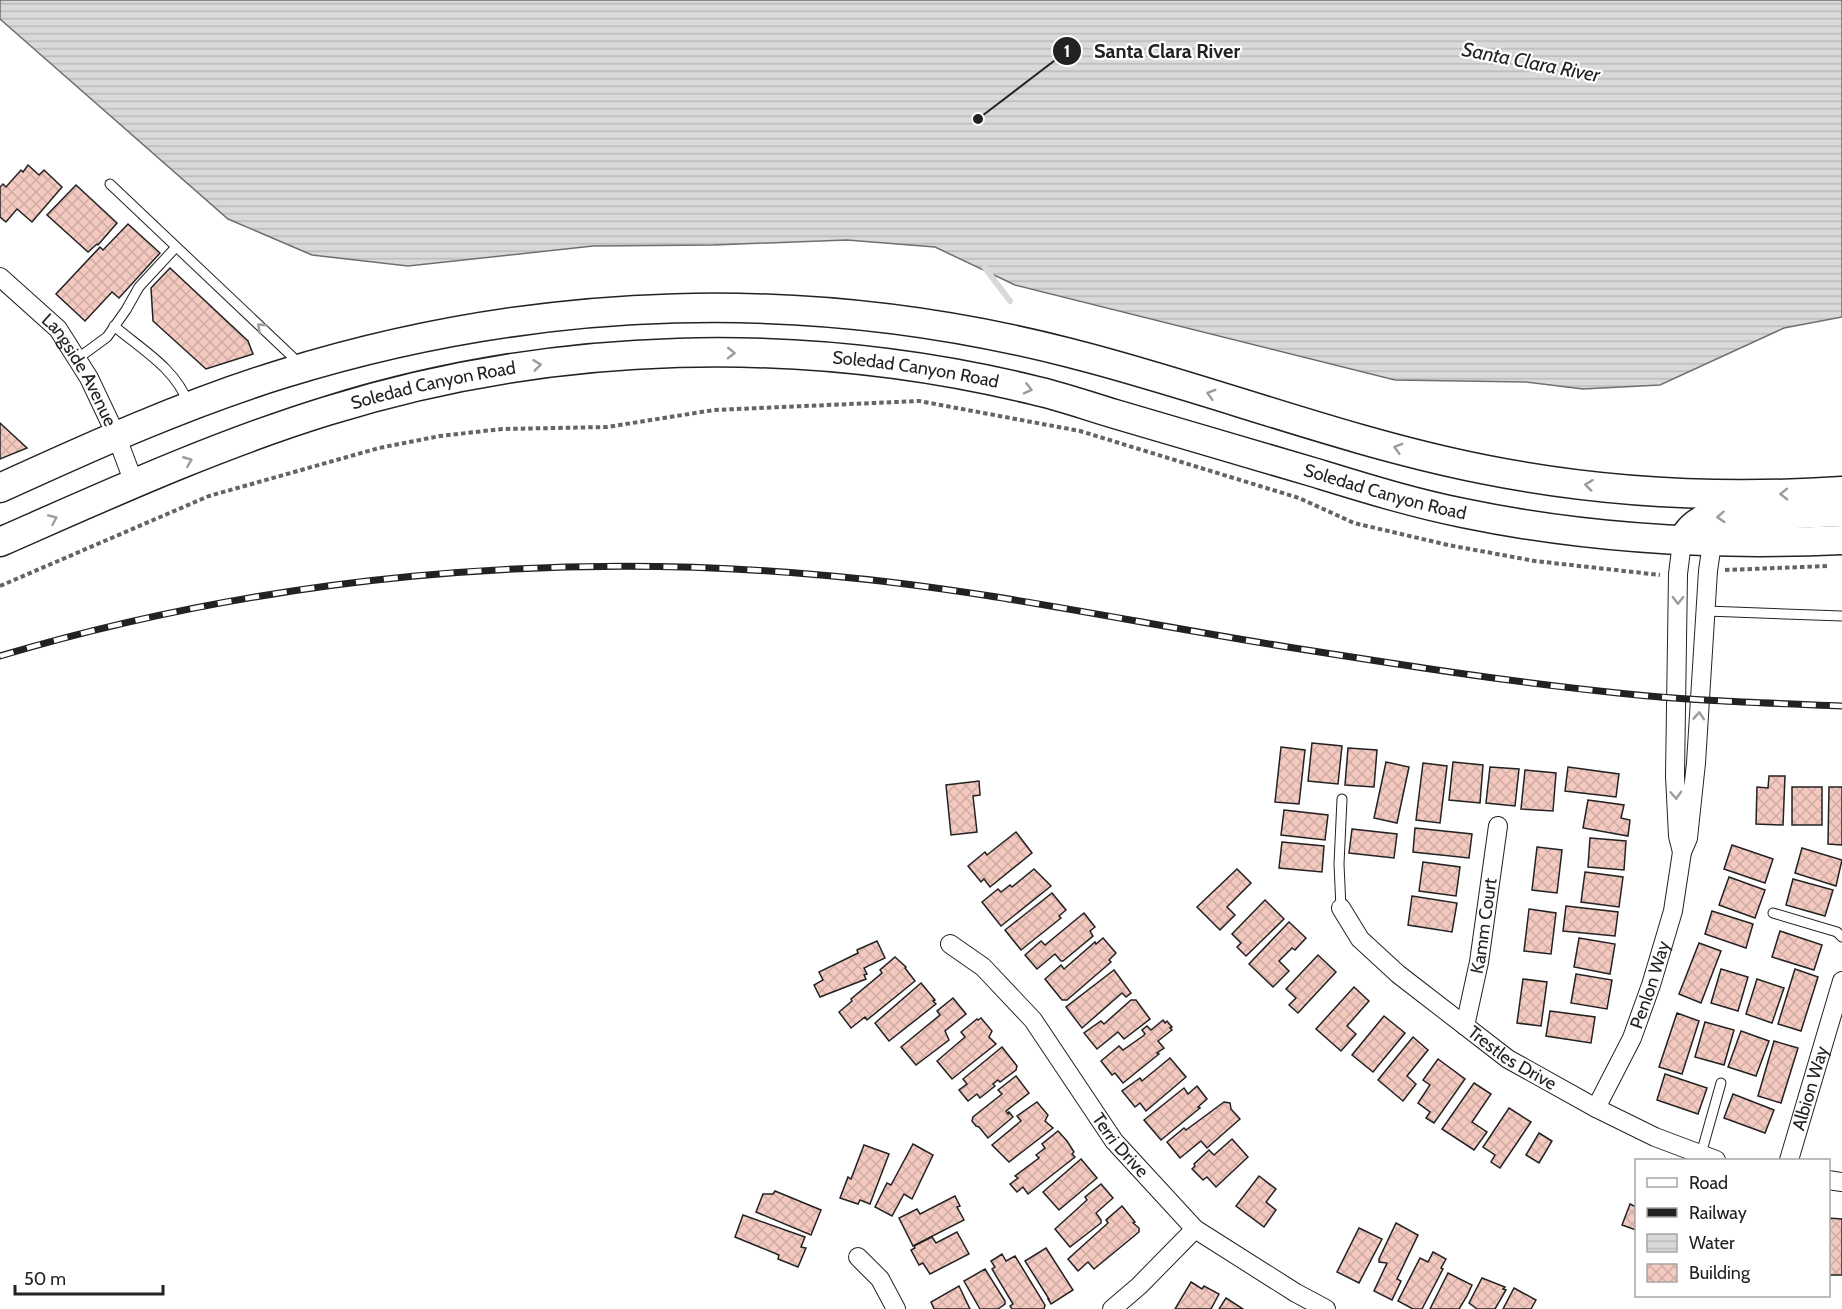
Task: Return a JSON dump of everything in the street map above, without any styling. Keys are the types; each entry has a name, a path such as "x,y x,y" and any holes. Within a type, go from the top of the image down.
{"main road":[{"path":"0,488 116,435 190,407 304,367 374,347 473,327 573,313 673,307 774,308 863,315 973,331 1071,353 1407,451 1482,469 1559,482 1636,491 1713,495 1791,495 1842,491"},
{"name":"Soledad Canyon Road","path":"0,542 134,483 268,430 319,413 392,392 456,378 520,367 649,354 779,354 844,358 973,376 1036,390 1388,495 1460,513 1555,529 1682,542 1778,543 1842,540"},
{"path":"1682,542 1695,523 1706,519 1842,512"}],"street":[{"name":"Langside Avenue","path":"0,277 58,329 88,378 116,435 134,483"},
{"path":"1682,542 1678,574 1675,776 1678,836 1682,852"},
{"path":"1682,852 1688,838 1693,795 1708,571 1712,543"},
{"name":"Kamm Court","path":"1465,1026 1479,962 1498,826"},
{"name":"Penlon Way","path":"1596,1108 1632,1038 1651,985 1673,911 1682,852"},
{"name":"Trestles Drive","path":"1341,908 1360,939 1398,974 1508,1059 1596,1108 1655,1137 1708,1157"},
{"name":"Terri Drive","path":"950,944 983,967 1033,1020 1114,1141 1195,1229 1296,1293 1326,1309"},
{"name":"Albion Way","path":"1790,1159 1842,981"},
{"path":"1112,1309 1139,1286 1195,1229"},
{"path":"858,1257 879,1279 896,1309"}],"lane":[{"path":"110,184 304,367"},
{"path":"76,359 106,337 139,287 176,247"},
{"path":"114,326 176,378 184,390 190,407"},
{"path":"1706,611 1842,616"},
{"path":"1341,908 1339,864 1342,799"},
{"path":"1773,913 1837,932 1842,937"},
{"path":"1708,1157 1721,1083"}],"path":[{"path":"0,586 209,496 379,448 440,436 502,429 607,427 714,410 919,401 1080,431 1299,498 1354,523 1438,543 1535,561 1652,576 1678,574"},
{"path":"1708,571 1831,566"}],"water":[{"name":"Santa Clara River","path":"0,0 1842,0 1842,317 1784,328 1660,385 1583,389 1526,382 1395,380 1015,285 935,247 847,240 714,245 593,246 408,266 312,255 228,219 0,19"}],"building":[{"path":"28,165 39,175 44,170 62,187 32,222 17,209 6,222 0,217 0,187 3,184 6,187"},
{"path":"76,185 117,223 98,245 88,252 47,215"},
{"path":"128,224 160,253 119,298 112,292 85,321 56,294 100,247 103,250"},
{"path":"170,268 248,341 253,354 206,369 153,321 151,288"},
{"path":"0,423 27,448 0,459"},
{"path":"1312,743 1342,746 1338,784 1308,781"},
{"path":"1281,747 1305,750 1299,804 1275,802"},
{"path":"1348,748 1377,750 1374,787 1345,785"},
{"path":"1386,762 1409,767 1397,823 1374,818"},
{"path":"1453,762 1483,765 1480,803 1449,800"},
{"path":"1423,763 1447,766 1440,823 1416,820"},
{"path":"1490,767 1519,769 1515,806 1486,803"},
{"path":"1568,767 1619,774 1616,797 1565,791"},
{"path":"1525,770 1556,773 1553,811 1521,809"},
{"path":"1769,776 1785,776 1783,825 1756,824 1757,787 1768,788"},
{"path":"979,781 980,795 973,796 977,832 951,835 946,785"},
{"path":"1792,787 1822,787 1822,825 1792,825"},
{"path":"1829,787 1842,787 1842,845 1828,844"},
{"path":"1588,800 1624,805 1621,818 1630,820 1628,836 1583,828"},
{"path":"1284,810 1328,815 1325,840 1281,835"},
{"path":"1415,828 1472,834 1469,858 1413,852"},
{"path":"1352,829 1397,834 1394,858 1349,853"},
{"path":"1016,832 1032,853 990,887 984,879 981,882 968,866 985,852 987,855"},
{"path":"1590,838 1626,841 1624,870 1588,867"},
{"path":"1282,842 1324,846 1322,872 1279,868"},
{"path":"1732,845 1773,859 1765,883 1724,869"},
{"path":"1537,847 1562,850 1557,893 1532,890"},
{"path":"1802,848 1842,860 1836,886 1795,873"},
{"path":"1423,862 1460,867 1456,896 1419,891"},
{"path":"1034,869 1051,886 1001,926 982,902 998,889 1001,892 1010,885 1012,887"},
{"path":"1237,869 1251,883 1227,907 1235,915 1220,930 1197,907"},
{"path":"1585,872 1623,877 1619,907 1581,902"},
{"path":"1729,877 1765,890 1755,918 1719,905"},
{"path":"1793,879 1833,890 1825,916 1786,905"},
{"path":"1052,893 1066,910 1059,916 1061,918 1021,950 1005,930"},
{"path":"1412,896 1457,903 1452,932 1408,925"},
{"path":"1265,900 1284,919 1246,956 1237,947 1241,943 1232,934"},
{"path":"1566,906 1618,912 1615,936 1563,931"},
{"path":"1529,909 1556,913 1551,954 1524,951"},
{"path":"1712,911 1753,924 1746,948 1705,934"},
{"path":"1084,913 1095,927 1090,931 1093,936 1063,961 1055,954 1037,969 1025,955 1041,941 1045,945"},
{"path":"1289,922 1306,938 1295,950 1292,948 1279,961 1289,971 1273,987 1249,964"},
{"path":"1780,931 1822,945 1814,970 1772,957"},
{"path":"1103,938 1116,953 1109,960 1111,962 1067,1000 1062,1000 1045,979 1061,965 1064,969 1095,942 1096,944"},
{"path":"1579,938 1615,944 1610,974 1574,967"},
{"path":"877,941 885,958 864,968 867,974 864,975 866,979 820,997 814,985 823,980 819,972"},
{"path":"1699,943 1721,951 1701,1003 1679,994"},
{"path":"1318,955 1336,972 1298,1013 1289,1005 1296,998 1286,989"},
{"path":"895,957 906,967 915,981 867,1020 865,1017 851,1028 839,1012 882,973 880,970"},
{"path":"1721,969 1748,977 1738,1011 1711,1003"},
{"path":"1795,969 1818,977 1801,1031 1778,1024"},
{"path":"1114,970 1131,993 1126,997 1122,993 1082,1028 1066,1007"},
{"path":"1576,974 1612,980 1607,1009 1571,1003"},
{"path":"1523,979 1547,982 1541,1026 1517,1023"},
{"path":"1757,979 1784,988 1772,1023 1746,1014"},
{"path":"921,983 936,1004 889,1041 875,1023"},
{"path":"1354,987 1369,1001 1347,1026 1356,1034 1341,1051 1316,1029"},
{"path":"953,998 966,1014 945,1031 949,1040 916,1065 901,1047 940,1015 937,1011"},
{"path":"1131,1000 1136,1000 1150,1019 1124,1039 1118,1032 1097,1049 1084,1033 1101,1021 1104,1024"},
{"path":"1550,1011 1595,1017 1591,1043 1546,1036"},
{"path":"1677,1013 1699,1021 1682,1074 1659,1067"},
{"path":"1384,1016 1405,1033 1373,1072 1352,1055"},
{"path":"981,1018 992,1031 989,1037 996,1044 952,1079 937,1061 965,1037 961,1032"},
{"path":"1163,1020 1165,1023 1167,1021 1172,1030 1158,1041 1164,1048 1157,1053 1159,1054 1123,1083 1115,1073 1112,1075 1101,1061 1119,1046 1123,1050 1143,1036 1145,1034 1142,1030 1147,1026 1151,1030"},
{"path":"1705,1022 1734,1030 1724,1065 1695,1057"},
{"path":"1741,1031 1769,1041 1756,1076 1728,1067"},
{"path":"1413,1037 1428,1050 1407,1076 1416,1084 1403,1101 1378,1080"},
{"path":"1774,1041 1798,1048 1781,1103 1758,1096"},
{"path":"1002,1047 1017,1066 1016,1070 1000,1082 998,1080 993,1084 995,1086 980,1098 977,1094 968,1101 959,1090 967,1084 963,1079"},
{"path":"1170,1058 1186,1077 1146,1111 1140,1103 1135,1107 1122,1091 1140,1078 1142,1081"},
{"path":"1438,1059 1465,1079 1434,1123 1426,1118 1430,1112 1418,1103 1430,1085 1423,1080"},
{"path":"1665,1074 1707,1088 1698,1114 1657,1100"},
{"path":"1016,1076 1029,1093 1006,1111 1013,1117 988,1138 972,1121 973,1117 1002,1094 998,1090"},
{"path":"1474,1083 1491,1094 1472,1122 1487,1132 1474,1150 1442,1129"},
{"path":"1197,1086 1207,1099 1198,1107 1200,1108 1161,1140 1144,1120 1184,1088 1188,1094"},
{"path":"1733,1094 1774,1110 1765,1133 1724,1118"},
{"path":"1037,1102 1048,1115 1045,1121 1053,1128 1009,1162 992,1145 1021,1121 1017,1116"},
{"path":"1224,1102 1230,1103 1231,1109 1240,1119 1207,1148 1201,1141 1180,1158 1167,1142"},
{"path":"1509,1108 1531,1122 1500,1168 1491,1162 1495,1155 1483,1147"},
{"path":"1058,1131 1067,1141 1075,1157 1028,1194 1023,1187 1017,1192 1010,1184 1018,1178 1015,1176 1039,1158 1036,1155 1045,1148 1042,1144"},
{"path":"1539,1133 1552,1141 1539,1163 1526,1155"},
{"path":"1232,1139 1248,1157 1216,1187 1207,1177 1203,1180 1192,1169 1194,1164 1209,1150 1214,1155"},
{"path":"913,1144 933,1155 912,1199 904,1194 892,1216 875,1207 887,1183 891,1185"},
{"path":"864,1145 889,1154 870,1204 860,1200 858,1204 840,1198 848,1177 851,1179"},
{"path":"1081,1159 1097,1178 1059,1210 1043,1192"},
{"path":"1259,1176 1276,1189 1266,1202 1276,1210 1264,1227 1236,1206"},
{"path":"1101,1184 1113,1198 1096,1213 1101,1223 1070,1247 1055,1229 1087,1200 1085,1197"},
{"path":"775,1191 821,1210 811,1235 756,1212 763,1194 773,1194"},
{"path":"955,1196 960,1206 957,1207 964,1220 913,1246 899,1218 917,1209 920,1214"},
{"path":"1630,1204 1635,1206 1635,1230 1622,1225"},
{"path":"1122,1206 1139,1228 1139,1232 1094,1269 1088,1262 1078,1271 1068,1259 1108,1223 1106,1220"},
{"path":"743,1215 805,1237 801,1247 806,1248 798,1267 778,1259 779,1255 735,1237"},
{"path":"1830,1218 1842,1219 1842,1275 1830,1275"},
{"path":"1396,1223 1418,1235 1397,1279 1401,1281 1392,1300 1374,1291 1387,1263 1379,1262 1379,1259"},
{"path":"1359,1228 1382,1239 1359,1283 1337,1272"},
{"path":"957,1232 969,1254 930,1274 923,1263 919,1265 911,1250 915,1248 914,1246 932,1237 936,1243"},
{"path":"1046,1248 1073,1290 1051,1304 1025,1261"},
{"path":"1433,1252 1446,1259 1441,1268 1443,1269 1422,1309 1413,1309 1398,1301 1420,1258 1428,1262"},
{"path":"1002,1254 1006,1261 1015,1256 1045,1305 1044,1309 1012,1309 1010,1306 1013,1304 992,1269 995,1267 991,1261"},
{"path":"985,1269 1005,1301 1005,1304 998,1309 980,1309 964,1281"},
{"path":"1448,1273 1472,1285 1467,1296 1459,1309 1430,1309"},
{"path":"1482,1278 1505,1287 1503,1289 1506,1290 1495,1309 1477,1309 1469,1303"},
{"path":"1191,1282 1202,1289 1204,1286 1219,1294 1211,1309 1175,1309"},
{"path":"959,1286 970,1309 934,1309 931,1302"},
{"path":"1514,1288 1536,1300 1531,1309 1503,1309"},
{"path":"1226,1298 1243,1309 1219,1309"}],"waterway":[{"path":"985,268 1010,301"}],"railway":[{"path":"0,656 102,629 204,606 308,589 413,576 518,569 623,566 727,569 890,582 1064,608 1236,639 1537,684 1674,698 1842,706"}],"place":[{"name":"Santa Clara River","path":"978,119"}]}
